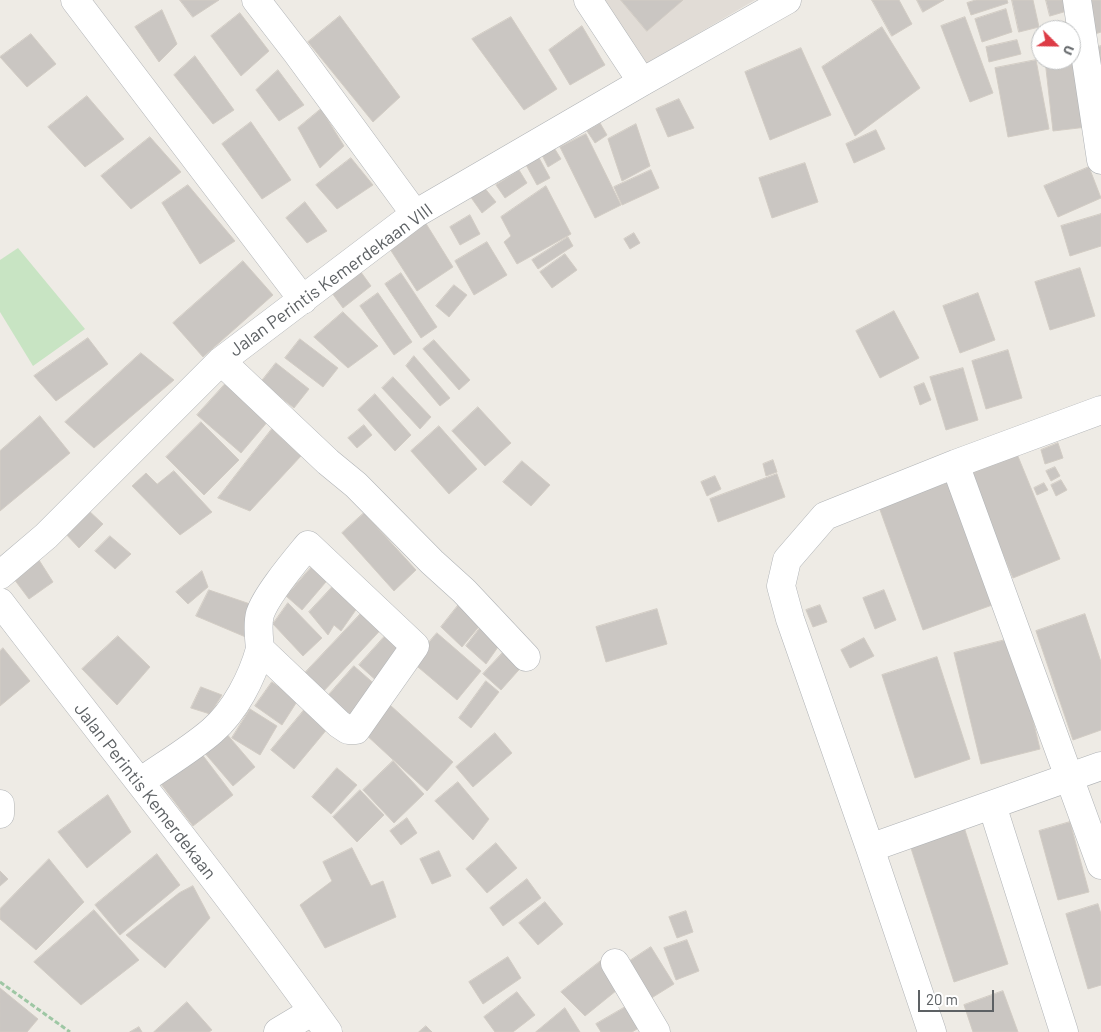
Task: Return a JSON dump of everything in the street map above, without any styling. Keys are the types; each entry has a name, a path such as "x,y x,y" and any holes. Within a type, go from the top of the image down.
{"street":[{"path":"75,0 303,300"},
{"path":"256,0 415,214"},
{"path":"588,0 642,82"},
{"name":"Jalan Perintis Kemerdekaan VIII","path":"0,574 46,536 221,361 415,214 786,0"},
{"path":"1077,0 1101,160"},
{"path":"221,361 328,462 356,485 432,562 464,591 526,657"},
{"path":"932,1032 790,619 781,586 787,560 824,516 955,464 1098,420"},
{"path":"955,464 1101,865"},
{"path":"140,782 197,743 214,729 233,706 255,668 260,649 258,630 260,614 267,600 308,545 415,646 356,730 348,730 339,724 260,649"},
{"name":"Jalan Perintis Kemerdekaan","path":"0,602 140,782 320,1022"},
{"path":"870,848 1101,766"},
{"path":"0,804 0,814"},
{"path":"992,806 1064,1032"},
{"path":"615,963 656,1032"},
{"path":"278,1032 320,1022"}],"path":[{"path":"0,982 70,1032"}],"shaded area":[{"path":"591,0 755,0 634,71"}],"green space":[{"path":"18,248 85,329 33,366 0,312 0,260"}],"building":[{"path":"180,0 219,0 193,17"},
{"path":"621,0 683,0 647,31"},
{"path":"872,0 899,0 912,24 892,36"},
{"path":"917,0 944,0 923,12"},
{"path":"976,0 1007,0 1008,3 971,15 967,3"},
{"path":"1012,0 1033,0 1037,20 1031,20 1031,29 1019,32"},
{"path":"1046,0 1072,0 1074,9 1050,16"},
{"path":"1084,0 1101,0 1101,32 1092,35"},
{"path":"1006,9 1012,32 982,42 975,19"},
{"path":"162,10 177,44 159,62 135,27"},
{"path":"240,13 269,51 241,76 211,36"},
{"path":"340,16 400,97 373,122 308,42"},
{"path":"511,17 557,89 524,110 472,39"},
{"path":"965,17 993,93 970,102 941,26"},
{"path":"582,26 605,65 570,85 549,50"},
{"path":"882,27 920,88 855,136 822,67"},
{"path":"31,34 56,64 27,87 0,57"},
{"path":"1017,40 1021,54 989,62 986,47"},
{"path":"1101,46 1101,72 1091,49"},
{"path":"801,48 831,115 770,140 745,72"},
{"path":"195,56 234,110 213,124 174,75"},
{"path":"1031,61 1031,70 1038,70 1049,129 1008,137 995,68"},
{"path":"278,70 304,105 279,121 256,90"},
{"path":"1046,70 1079,70 1087,127 1053,131"},
{"path":"87,96 124,139 85,167 48,127"},
{"path":"679,99 694,128 668,137 656,109"},
{"path":"321,109 344,146 320,168 298,128"},
{"path":"251,122 291,180 262,199 222,144"},
{"path":"600,123 607,135 595,143 587,131"},
{"path":"636,124 650,166 622,181 608,139"},
{"path":"876,130 885,149 854,163 846,144"},
{"path":"586,134 621,205 595,218 560,147"},
{"path":"150,137 181,172 131,209 101,176"},
{"path":"553,146 561,159 548,167 541,153"},
{"path":"538,156 550,178 537,185 525,163"},
{"path":"351,158 373,185 337,209 316,185"},
{"path":"805,163 818,202 772,218 759,178"},
{"path":"1089,167 1101,198 1058,217 1044,186"},
{"path":"519,170 527,183 505,198 496,185"},
{"path":"651,170 659,188 622,205 614,187"},
{"path":"188,185 235,241 200,264 162,203"},
{"path":"483,186 496,202 482,213 470,196"},
{"path":"546,186 571,234 517,264 504,242 511,236 501,217"},
{"path":"305,202 327,231 307,243 286,218"},
{"path":"1101,214 1101,246 1070,256 1061,226"},
{"path":"470,215 480,234 460,245 450,227"},
{"path":"425,222 453,267 417,291 388,246"},
{"path":"634,233 640,243 630,249 624,239"},
{"path":"568,237 573,246 538,269 532,260"},
{"path":"487,242 507,275 474,295 455,261"},
{"path":"565,254 577,270 552,288 540,272"},
{"path":"243,261 273,295 203,357 173,323"},
{"path":"358,268 371,286 343,308 329,289"},
{"path":"1080,268 1095,316 1050,330 1035,282"},
{"path":"401,273 437,327 421,338 385,284"},
{"path":"454,285 467,295 449,317 436,306"},
{"path":"378,293 412,342 394,355 360,306"},
{"path":"978,293 995,340 960,353 943,306"},
{"path":"894,311 919,358 880,378 856,331"},
{"path":"343,312 378,346 348,368 314,337"},
{"path":"88,338 108,364 56,401 34,376"},
{"path":"300,339 338,368 323,387 285,358"},
{"path":"434,340 470,380 459,390 423,349"},
{"path":"1008,350 1022,398 986,409 972,361"},
{"path":"141,353 174,380 94,448 65,422"},
{"path":"414,356 450,398 440,406 406,366"},
{"path":"276,363 309,389 294,408 261,382"},
{"path":"963,368 978,420 946,430 930,377"},
{"path":"393,377 431,417 420,429 382,388"},
{"path":"227,382 269,420 241,453 197,415"},
{"path":"924,383 931,400 920,405 914,387"},
{"path":"375,394 411,435 395,451 358,410"},
{"path":"478,407 511,443 485,466 452,431"},
{"path":"40,416 70,453 0,511 0,451"},
{"path":"201,422 239,460 204,495 166,457"},
{"path":"364,425 372,435 357,448 348,438"},
{"path":"439,426 477,469 449,494 411,451"},
{"path":"272,429 301,456 250,511 218,498"},
{"path":"1058,443 1063,458 1045,464 1041,450"},
{"path":"1015,449 1060,559 1013,578 967,469"},
{"path":"773,460 777,472 766,476 763,464"},
{"path":"522,461 550,485 531,506 503,482"},
{"path":"1055,467 1060,476 1051,481 1046,471"},
{"path":"174,471 212,512 180,535 132,486 146,473 157,484"},
{"path":"777,474 785,497 718,522 710,499"},
{"path":"715,476 721,489 707,496 701,482"},
{"path":"1061,480 1067,490 1056,496 1051,485"},
{"path":"952,481 995,604 923,630 879,507"},
{"path":"1044,483 1048,490 1037,495 1034,488"},
{"path":"87,509 103,524 79,548 64,532"},
{"path":"364,513 416,570 394,591 342,533"},
{"path":"110,536 131,554 115,569 95,551"},
{"path":"39,560 53,582 29,599 14,579"},
{"path":"316,562 331,576 302,610 286,596"},
{"path":"202,571 208,587 188,604 176,592"},
{"path":"336,583 360,604 341,631 334,625 328,635 309,612"},
{"path":"209,590 256,606 248,638 196,616"},
{"path":"884,590 896,620 875,629 863,598"},
{"path":"288,603 322,638 303,656 273,624"},
{"path":"460,603 482,623 462,647 441,627"},
{"path":"820,605 827,622 813,627 806,610"},
{"path":"368,606 387,623 322,693 303,675"},
{"path":"657,609 667,644 606,662 596,627"},
{"path":"1085,614 1101,662 1101,730 1073,740 1036,631"},
{"path":"483,624 503,640 486,664 466,646"},
{"path":"437,633 481,671 457,700 412,662"},
{"path":"118,636 150,667 117,705 82,669"},
{"path":"385,636 405,653 379,683 359,665"},
{"path":"864,638 874,656 850,668 841,650"},
{"path":"1013,638 1040,749 981,764 954,653"},
{"path":"508,647 525,663 501,690 483,674"},
{"path":"3,648 30,681 0,706 0,651"},
{"path":"937,657 970,759 915,778 882,675"},
{"path":"354,666 379,688 352,720 326,698"},
{"path":"486,681 499,692 471,728 459,718"},
{"path":"272,682 298,700 282,725 255,706"},
{"path":"201,687 222,695 210,714 191,708"},
{"path":"390,705 453,762 427,791 364,733"},
{"path":"250,709 277,726 260,755 232,738"},
{"path":"305,709 328,728 294,769 271,750"},
{"path":"225,732 255,767 233,786 203,751"},
{"path":"495,733 512,753 473,787 456,767"},
{"path":"201,753 233,795 193,826 161,784"},
{"path":"393,761 424,794 394,823 363,790"},
{"path":"337,768 357,785 331,814 312,797"},
{"path":"458,782 489,819 473,840 435,801"},
{"path":"360,790 384,815 357,842 333,817"},
{"path":"108,795 131,832 87,868 58,832"},
{"path":"407,818 417,833 401,845 390,831"},
{"path":"1070,822 1089,892 1058,900 1039,831"},
{"path":"963,824 1008,964 954,982 909,842"},
{"path":"496,843 517,868 487,893 466,869"},
{"path":"352,848 371,886 383,881 396,917 325,948 300,905 332,881 323,862"},
{"path":"439,851 451,876 432,884 420,859"},
{"path":"157,854 180,885 120,935 95,905"},
{"path":"49,859 84,902 36,950 0,919 0,909"},
{"path":"0,871 8,879 0,886"},
{"path":"527,879 541,898 503,926 490,908"},
{"path":"193,886 210,918 165,968 126,935 179,893"},
{"path":"545,902 563,924 538,945 519,923"},
{"path":"1098,904 1101,914 1101,985 1088,989 1066,914"},
{"path":"94,910 139,960 81,1005 34,962"},
{"path":"686,911 693,932 677,938 669,917"},
{"path":"687,940 699,971 676,980 664,948"},
{"path":"651,947 674,984 645,1002 622,966"},
{"path":"508,957 521,978 483,1004 469,982"},
{"path":"602,960 622,986 585,1016 561,992"},
{"path":"0,988 38,1019 27,1032 0,1032"},
{"path":"1003,991 1018,1032 973,1032 964,1005"},
{"path":"517,992 535,1015 513,1032 495,1032 484,1017"},
{"path":"187,1002 212,1030 209,1032 154,1032"},
{"path":"634,1002 647,1023 632,1032 601,1032 596,1024"},
{"path":"565,1008 580,1032 536,1032"},
{"path":"426,1026 432,1032 419,1032"},
{"path":"139,1027 142,1032 130,1032"}]}
